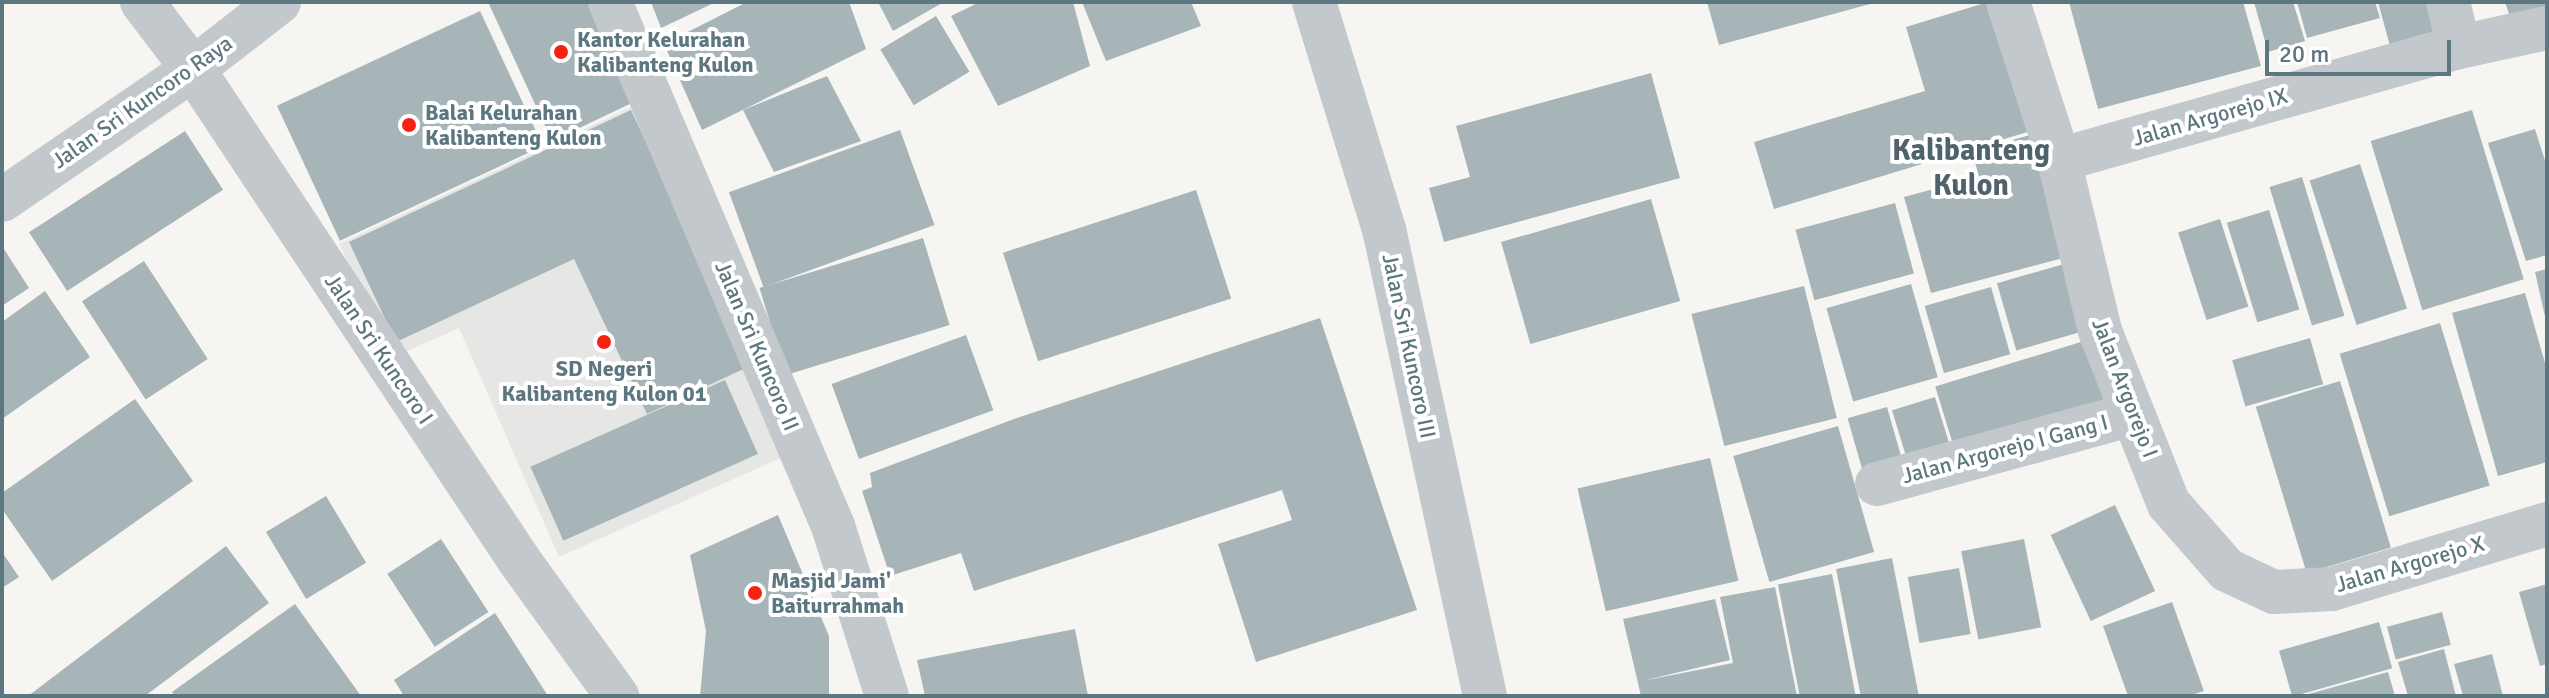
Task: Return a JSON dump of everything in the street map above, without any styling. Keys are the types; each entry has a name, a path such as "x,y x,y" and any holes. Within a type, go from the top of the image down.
{"street":[{"name":"Jalan Sri Kuncoro I","path":"142,2 193,69 519,560 617,696"},
{"name":"Jalan Sri Kuncoro Raya","path":"2,200 193,69 279,2"},
{"name":"Jalan Sri Kuncoro II","path":"610,2 833,526 887,696"},
{"name":"Jalan Sri Kuncoro III","path":"1314,2 1384,229 1485,696"},
{"name":"Jalan Argorejo I","path":"2008,2 2059,160 2100,331 2169,504 2227,570"},
{"path":"2448,2 2459,47"},
{"name":"Jalan Argorejo IX","path":"2059,160 2459,47 2547,28"},
{"name":"Jalan Argorejo I Gang I","path":"1877,484 2133,414"},
{"name":"Jalan Argorejo X","path":"2227,570 2274,592 2332,589 2547,524"}],"shaded area":[{"name":"SD Negeri Kalibanteng Kulon 01","path":"638,104 792,453 559,557 459,328 394,357 339,244"}],"building":[{"name":"Kantor Kelurahan Kalibanteng Kulon","path":"488,2 588,2 634,102 552,141"},
{"path":"651,2 716,2 661,28"},
{"path":"747,2 849,2 866,49 702,130 664,44"},
{"path":"878,2 944,2 893,31"},
{"path":"980,2 1073,2 1090,66 998,106 951,16"},
{"path":"1082,2 1191,2 1201,26 1106,61"},
{"path":"1707,2 1874,2 1874,3 1719,45"},
{"path":"1988,2 2034,130 1774,209 1754,142 1925,91 1906,27"},
{"path":"2069,2 2243,2 2261,66 2098,109"},
{"path":"2254,2 2293,2 2305,41 2268,52"},
{"path":"2297,2 2375,2 2380,18 2307,38"},
{"path":"2378,2 2443,2 2450,29 2390,46"},
{"path":"2505,2 2547,2 2547,10 2511,20"},
{"name":"Balai Kelurahan Kalibanteng Kulon","path":"480,11 543,146 340,241 277,106"},
{"path":"936,16 969,72 914,105 880,49"},
{"path":"1651,73 1680,178 1444,242 1429,188 1470,177 1456,126"},
{"path":"827,76 861,141 774,172 743,110"},
{"path":"631,110 750,366 647,414 574,259 396,342 349,242"},
{"path":"2472,110 2524,279 2422,310 2371,141"},
{"path":"2535,129 2547,167 2547,255 2526,261 2488,143"},
{"path":"900,130 935,225 764,287 729,192"},
{"path":"185,131 223,190 67,291 29,232"},
{"path":"2038,133 2071,256 1931,293 1904,197 1979,177 1972,151"},
{"path":"2360,164 2407,309 2357,325 2310,180"},
{"path":"2302,177 2344,316 2312,326 2269,187"},
{"path":"1196,190 1231,298 1038,361 1003,253"},
{"path":"1651,199 1680,301 1530,344 1501,242"},
{"path":"1895,203 1914,274 1814,300 1796,230"},
{"path":"2269,210 2299,309 2257,322 2227,223"},
{"path":"2220,219 2248,306 2207,320 2178,233"},
{"path":"923,238 950,325 786,375 759,288"},
{"path":"2,246 29,288 2,306"},
{"path":"144,261 208,359 146,399 82,301"},
{"path":"2071,262 2090,329 2016,351 1997,283"},
{"path":"2547,269 2547,321 2546,321 2535,272"},
{"path":"1911,284 1938,377 1853,401 1826,308"},
{"path":"1804,286 1837,418 1724,446 1691,314"},
{"path":"1991,287 2010,354 1944,373 1925,306"},
{"path":"45,291 90,357 2,419 2,322"},
{"path":"2525,293 2547,370 2547,462 2498,476 2452,313"},
{"path":"1320,318 1417,610 1256,662 1218,544 1292,520 1282,490 974,591 961,553 890,576 862,491 872,487 870,473 1014,419"},
{"path":"2440,323 2490,486 2389,516 2340,354"},
{"path":"966,335 993,410 859,459 832,384"},
{"path":"2094,338 2113,401 1955,450 1935,387"},
{"path":"2310,338 2323,384 2245,406 2232,360"},
{"path":"725,380 758,454 563,541 530,467"},
{"path":"2340,381 2391,547 2307,573 2256,407"},
{"path":"1935,397 1951,451 1908,464 1892,410"},
{"path":"135,399 193,481 52,581 2,509 2,493"},
{"path":"1887,407 1903,464 1864,475 1848,418"},
{"path":"1838,426 1874,552 1769,582 1733,456"},
{"path":"1710,458 1738,581 1606,611 1577,489"},
{"path":"326,496 366,563 306,599 266,532"},
{"path":"2115,505 2155,591 2091,621 2051,535"},
{"name":"Masjid Jami' Baiturrahmah","path":"778,515 829,636 829,696 700,696 706,631 690,555"},
{"path":"441,539 488,612 435,647 387,574"},
{"path":"2024,539 2041,627 1978,640 1961,551"},
{"path":"226,546 269,603 145,696 28,696"},
{"path":"2,552 19,577 2,588"},
{"path":"1892,558 1919,696 1861,696 1836,569"},
{"path":"1959,568 1971,634 1919,643 1908,577"},
{"path":"1832,574 1856,696 1800,696 1778,584"},
{"path":"2547,584 2547,664 2540,666 2519,592"},
{"path":"1775,587 1797,696 1641,696 1623,619 1715,599 1730,660 1642,681 1733,663 1720,597"},
{"path":"2172,602 2204,691 2188,696 2128,696 2103,626"},
{"path":"295,604 361,696 175,696 172,692"},
{"path":"2442,612 2451,645 2396,660 2387,627"},
{"path":"495,613 548,696 404,696 394,680"},
{"path":"2379,622 2392,668 2292,696 2279,651"},
{"path":"1075,629 1088,696 925,696 917,660"},
{"path":"2444,649 2456,696 2408,696 2398,662"},
{"path":"2492,654 2503,696 2463,696 2454,664"},
{"path":"2388,672 2395,696 2305,696 2305,695"}],"place":[{"name":"Kantor Kelurahan Kalibanteng Kulon","path":"561,52"},
{"name":"Balai Kelurahan Kalibanteng Kulon","path":"409,125"},
{"name":"SD Negeri Kalibanteng Kulon 01","path":"604,342"},
{"name":"Masjid Jami' Baiturrahmah","path":"755,593"}],"district":[{"name":"Kalibanteng Kulon","path":"1971,168"}]}
